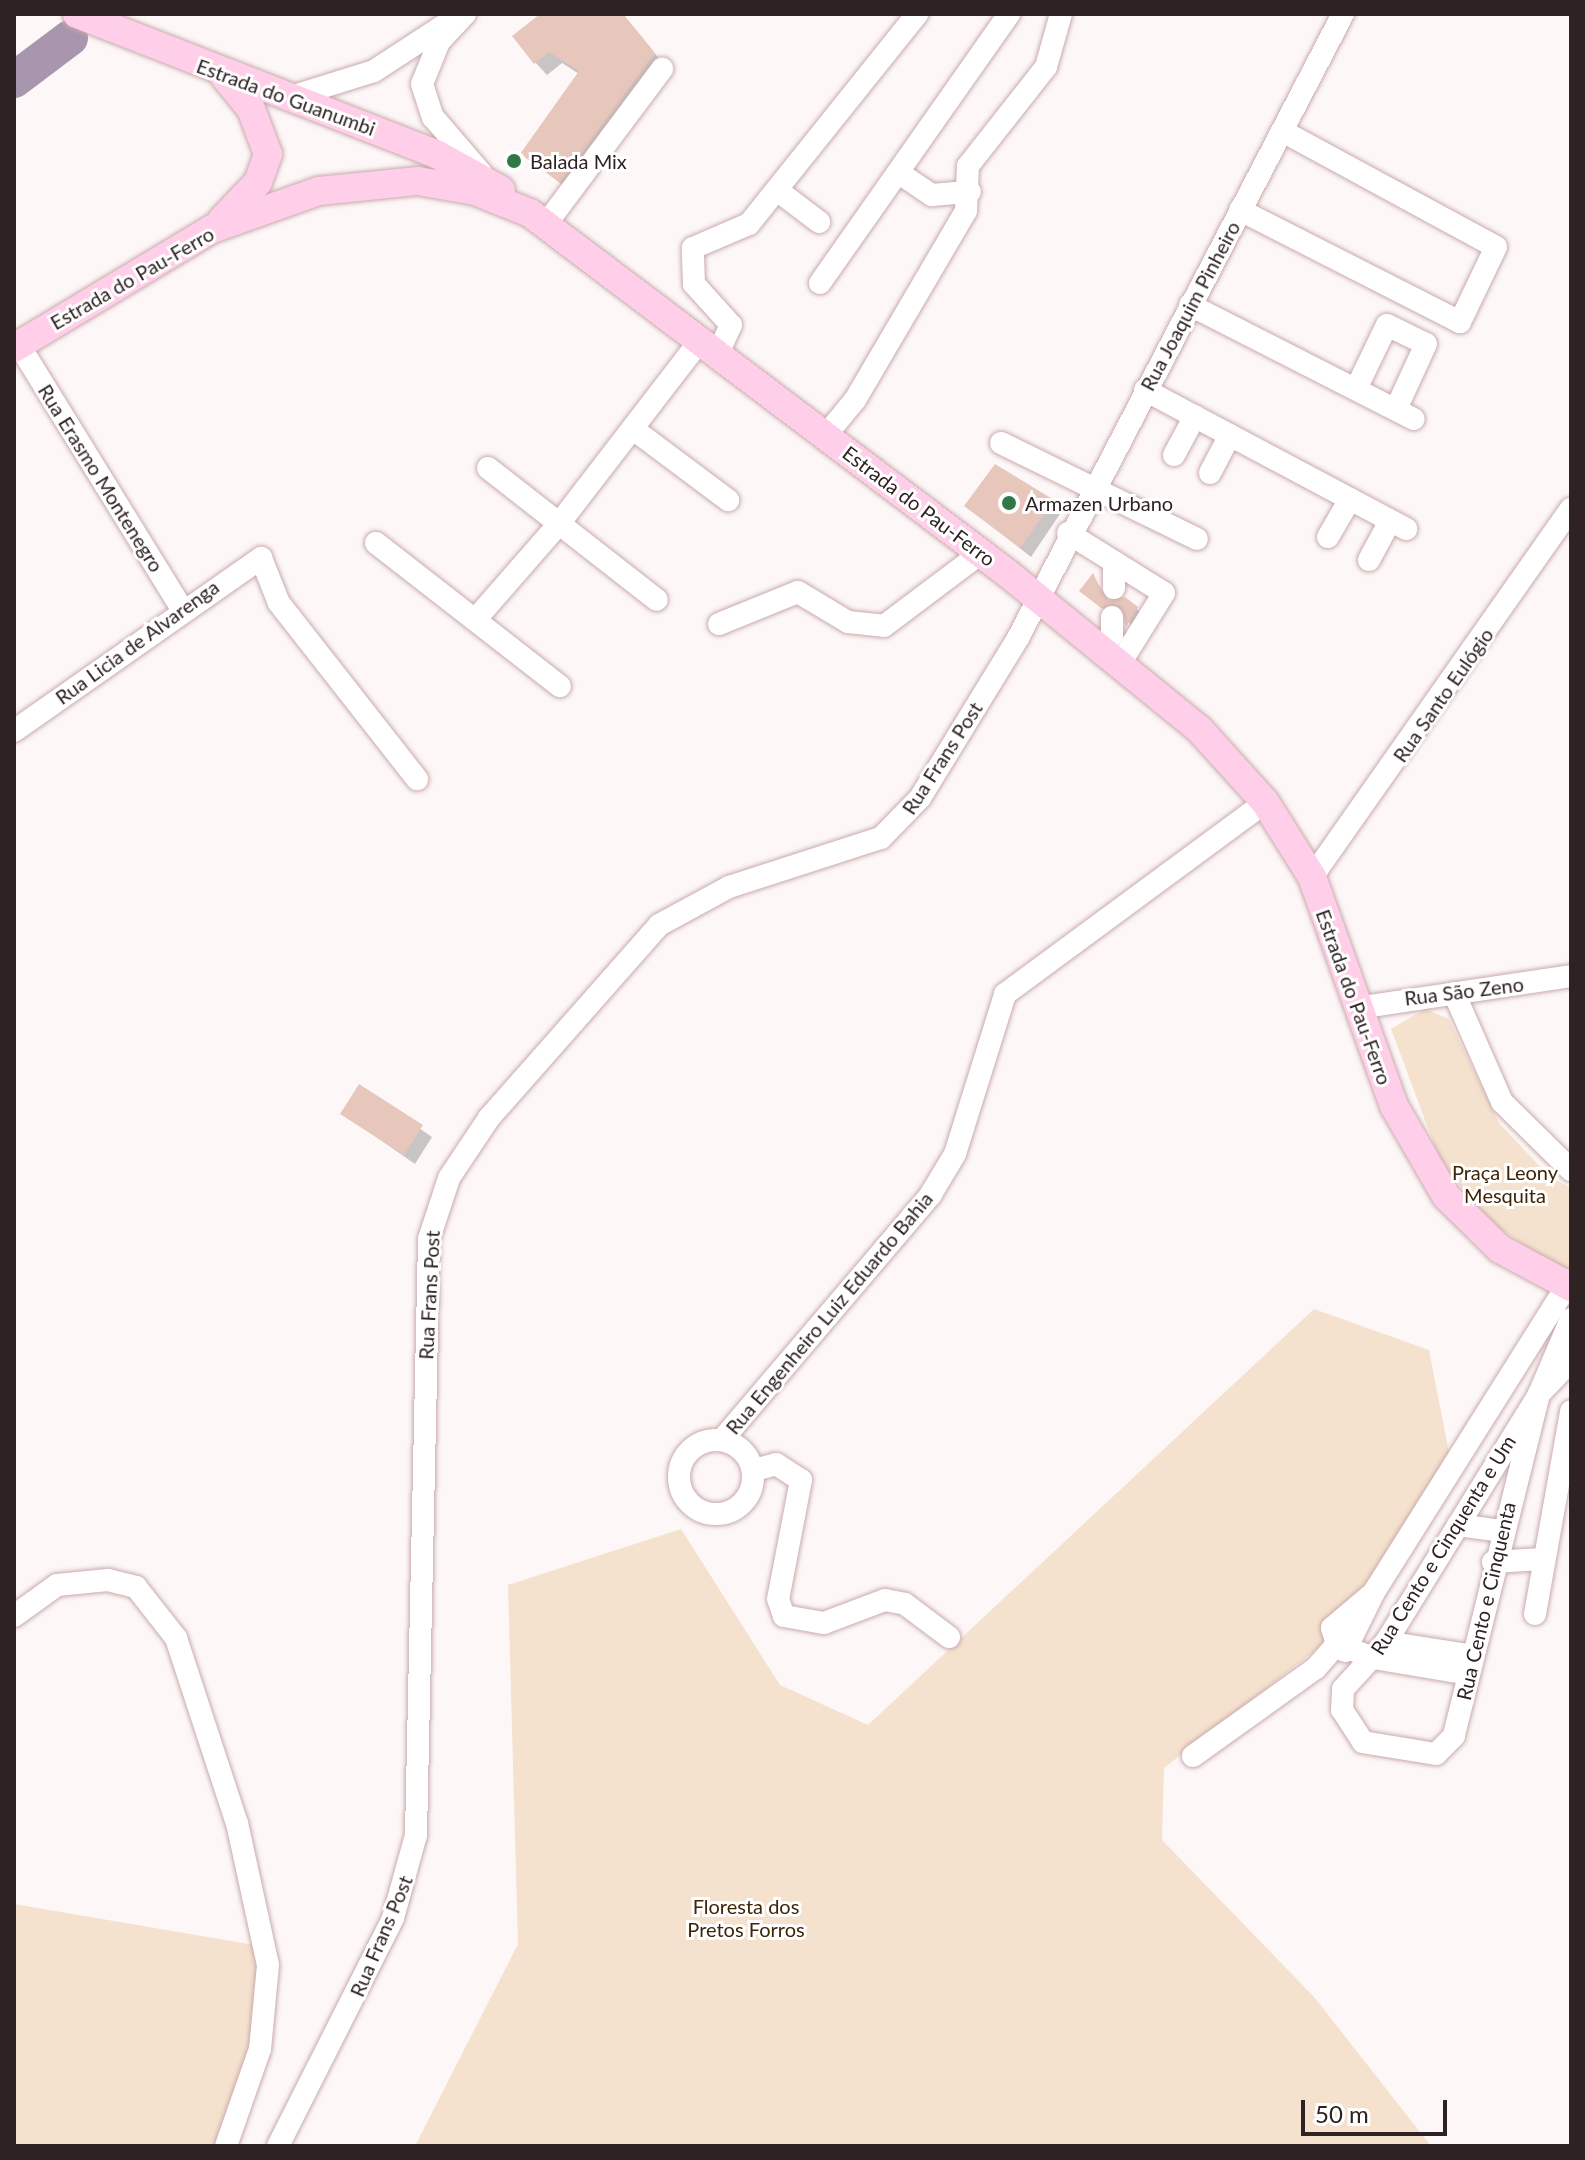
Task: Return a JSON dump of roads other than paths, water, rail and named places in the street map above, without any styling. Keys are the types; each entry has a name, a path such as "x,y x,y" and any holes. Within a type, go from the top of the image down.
{"main road":[{"name":"Estrada do Guanumbi","path":"77,14 224,76 294,96 482,174 538,218"},
{"path":"212,229 250,194 268,154 257,118 224,76"},
{"name":"Estrada do Pau-Ferro","path":"16,346 212,229 319,191 375,182 452,185 538,218 981,553 1199,729 1265,802 1312,877 1394,1106 1446,1196 1500,1249 1569,1286"}],"street":[{"path":"294,96 374,71 463,14"},
{"path":"463,14 439,42 422,84 433,117 482,174"},
{"path":"475,620 558,525 633,429 731,325 694,284 693,248 749,224 917,14"},
{"path":"820,283 902,175 931,117 1009,14"},
{"path":"826,435 863,387 966,211 970,192 968,166 1046,67 1061,14"},
{"name":"Rua Joaquim Pinheiro","path":"1037,597 1343,14"},
{"path":"538,218 662,69"},
{"path":"1240,210 1460,322 1496,247 1282,131"},
{"path":"902,175 932,195 970,192"},
{"path":"777,190 819,222"},
{"path":"1190,305 1405,414 1426,344 1387,325 1356,389"},
{"name":"Rua Erasmo Montenegro","path":"16,346 183,611"},
{"path":"1145,390 1398,525 1369,560"},
{"path":"1174,455 1195,416"},
{"path":"633,429 728,500"},
{"path":"1210,473 1230,435"},
{"path":"1001,443 1091,490 1197,539"},
{"path":"488,468 657,600"},
{"path":"1328,537 1350,499"},
{"name":"Rua Santo Eulógio","path":"1312,877 1571,509"},
{"path":"1068,533 1164,595 1110,657"},
{"path":"376,543 560,686"},
{"path":"719,624 798,592 848,622 884,626 981,553"},
{"name":"Rua Licia de Alvarenga","path":"14,731 261,558 279,603 417,779"},
{"path":"1114,562 1114,588"},
{"name":"Rua Frans Post","path":"278,2146 388,1930 416,1835 429,1239 449,1178 489,1118 659,925 705,896 860,848 900,822 1037,597"},
{"path":"1110,657 1112,617"},
{"name":"Rua Engenheiro Luiz Eduardo Bahia","path":"722,1440 931,1194 955,1154 1005,994 1265,802"},
{"name":"Rua São Zeno","path":"1357,1008 1571,976"},
{"path":"1454,993 1502,1102 1571,1170"},
{"path":"1341,1648 1337,1620 1374,1592 1569,1286"},
{"name":"Rua Cento e Cinquenta","path":"1448,1747 1471,1665 1493,1562 1539,1394 1571,1319"},
{"path":"1539,1394 1571,1361"},
{"name":"Rua Cento e Cinquenta e Um","path":"1448,1747 1436,1754 1357,1736 1342,1710 1343,1689 1379,1650 1539,1394"},
{"path":"1535,1614 1571,1411"},
{"path":"722,1440 743,1450 754,1470 750,1494 734,1510 711,1514 690,1504 679,1483 683,1460 699,1444 722,1440"},
{"path":"754,1470 776,1464 801,1480 778,1599 784,1616 824,1623 885,1600 905,1604 949,1637"},
{"path":"1458,1525 1501,1531"},
{"path":"1493,1562 1543,1559"},
{"path":"14,1616 57,1585 108,1580 136,1587 176,1638 237,1823 268,1965 260,2049 226,2146"},
{"path":"1193,1756 1341,1648 1379,1650 1471,1665"}],"waterway":[{"path":"14,80 70,38"}],"place":[{"name":"Balada Mix","path":"514,161"},
{"name":"Armazen Urbano","path":"1009,503"}],"park label":[{"name":"Praça Leony Mesquita","path":"1505,1184"},
{"name":"Floresta dos Pretos Forros","path":"746,1918"}]}
